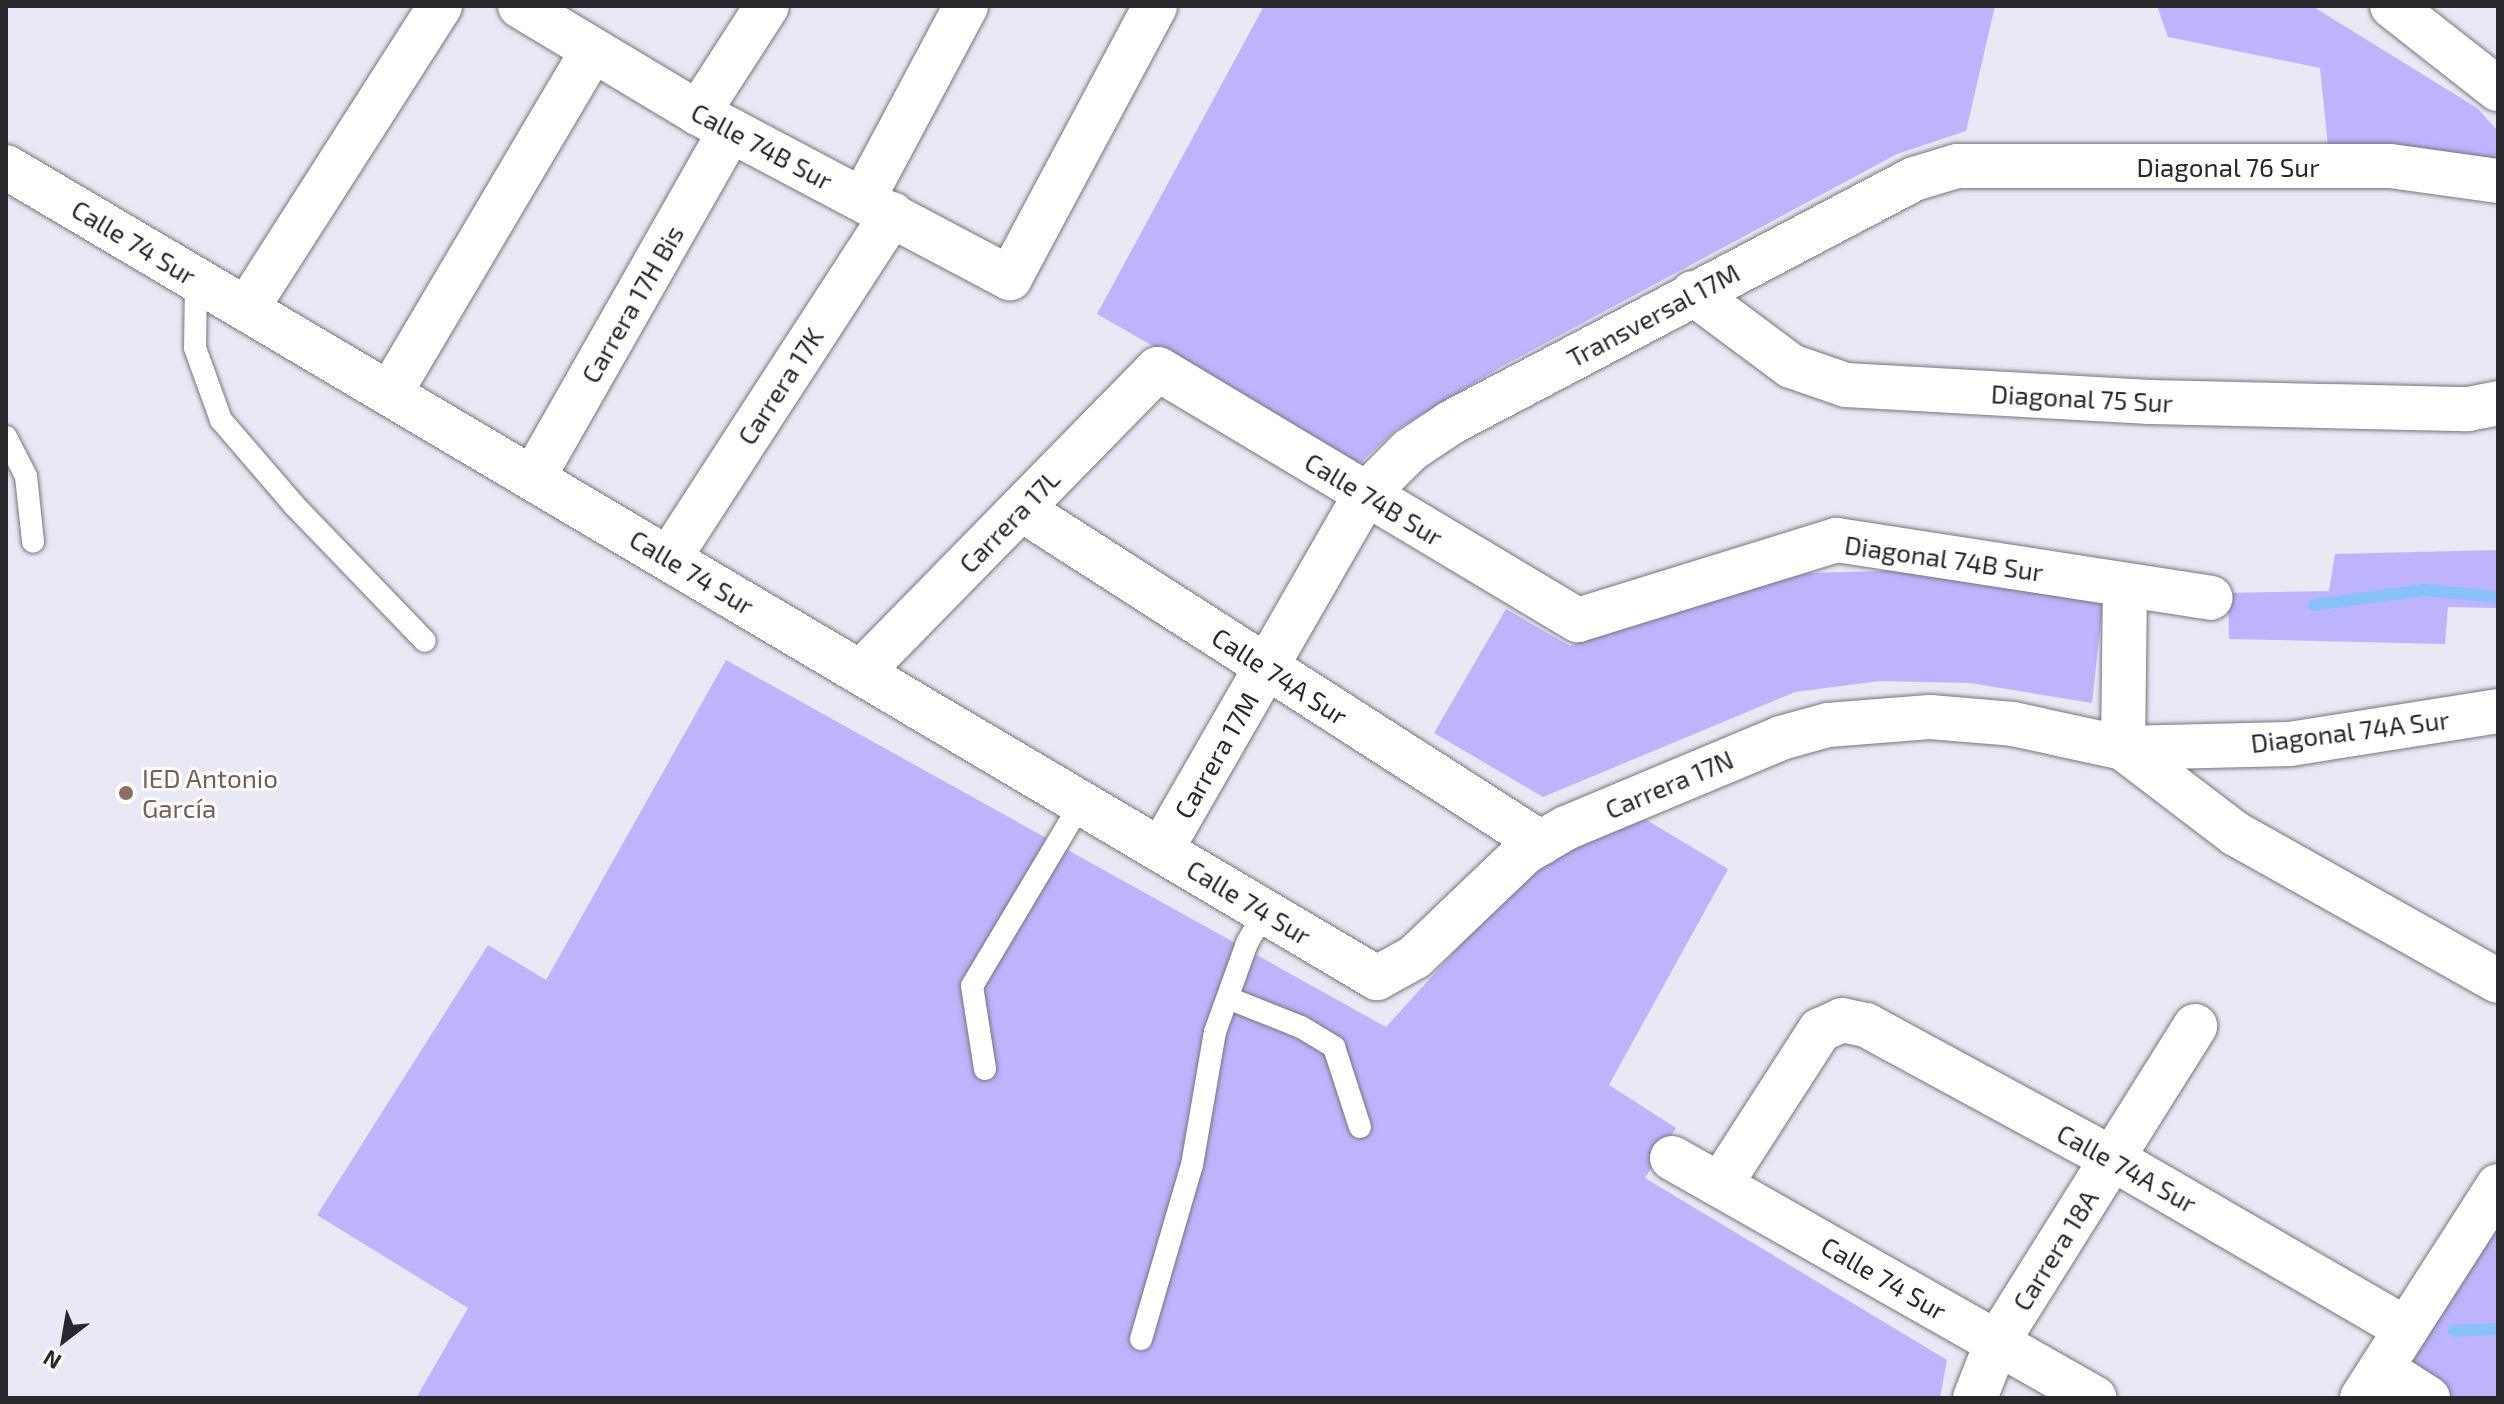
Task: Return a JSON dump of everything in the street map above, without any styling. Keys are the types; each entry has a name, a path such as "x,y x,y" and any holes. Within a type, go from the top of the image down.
{"street":[{"path":"247,308 440,6"},
{"name":"Calle 74B Sur","path":"520,6 592,52 715,122 1010,278 1155,6"},
{"name":"Carrera 17H Bis","path":"533,478 715,122 767,6"},
{"name":"Carrera 17K","path":"669,558 877,206 966,6"},
{"path":"2392,6 2498,89"},
{"path":"390,393 592,52"},
{"name":"Diagonal 76 Sur","path":"1957,166 2390,166 2498,181"},
{"name":"Transversal 17M","path":"1366,494 1410,450 1452,422 1914,179 1957,166"},
{"name":"Calle 74 Sur","path":"6,167 1377,978"},
{"name":"Diagonal 75 Sur","path":"1693,293 1791,366 1846,385 2150,402 2468,409 2498,403"},
{"name":"Calle 74B Sur","path":"1158,369 1563,614 1592,619"},
{"name":"Carrera 17L","path":"861,672 1158,369"},
{"name":"Carrera 17M","path":"1161,850 1366,494"},
{"name":"Calle 74A Sur","path":"1021,509 1541,843"},
{"name":"Diagonal 74B Sur","path":"1592,619 1837,540 2211,598"},
{"path":"2125,585 2123,748 2236,834 2498,981"},
{"name":"Diagonal 74A Sur","path":"2013,724 2123,748 2290,744 2498,711"},
{"name":"Carrera 17N","path":"1377,978 1415,957 1514,862 1541,843 1736,756 1828,725 1930,717 2013,724"},
{"name":"Calle 74A Sur","path":"1720,1185 1820,1030 1842,1020 1866,1025 2113,1159 2406,1329"},
{"name":"Carrera 18A","path":"1975,1398 1997,1342 2195,1026"},
{"name":"Calle 74 Sur","path":"1672,1158 2095,1398"},
{"path":"2428,1398 2371,1383 2498,1186"}],"lane":[{"path":"196,279 195,348 221,420 295,506 425,641"},
{"path":"6,437 26,476 33,542"},
{"path":"985,1069 972,986 1081,803"},
{"path":"1141,1339 1192,1165 1215,1032 1247,943 1265,912"},
{"path":"1228,998 1301,1027 1334,1047 1360,1127"}],"shaded area":[{"path":"1264,6 1995,6 1966,131 1897,154 1499,368 1396,430 1359,464 1097,314"},
{"path":"2157,6 2312,6 2477,108 2498,131 2498,171 2329,156 2320,68 2168,37"},
{"path":"2498,550 2498,608 2448,607 2445,644 2229,639 2228,593 2329,591 2335,554"},
{"path":"1920,570 2104,594 2092,703 1970,683 1880,681 1795,692 1543,797 1434,733 1506,609 1570,646 1685,605 1808,573"},
{"path":"726,660 1386,1027 1521,878 1569,842 1645,819 1728,869 1609,1085 1676,1128 1645,1178 1947,1360 1940,1398 416,1398 468,1308 317,1215 488,945 546,980"},
{"path":"2498,1227 2498,1398 2382,1398 2401,1364"}],"waterway":[{"path":"2314,605 2424,590 2498,597"},
{"path":"2454,1331 2498,1329"}],"place":[{"name":"IED Antonio García","path":"126,793"}]}
